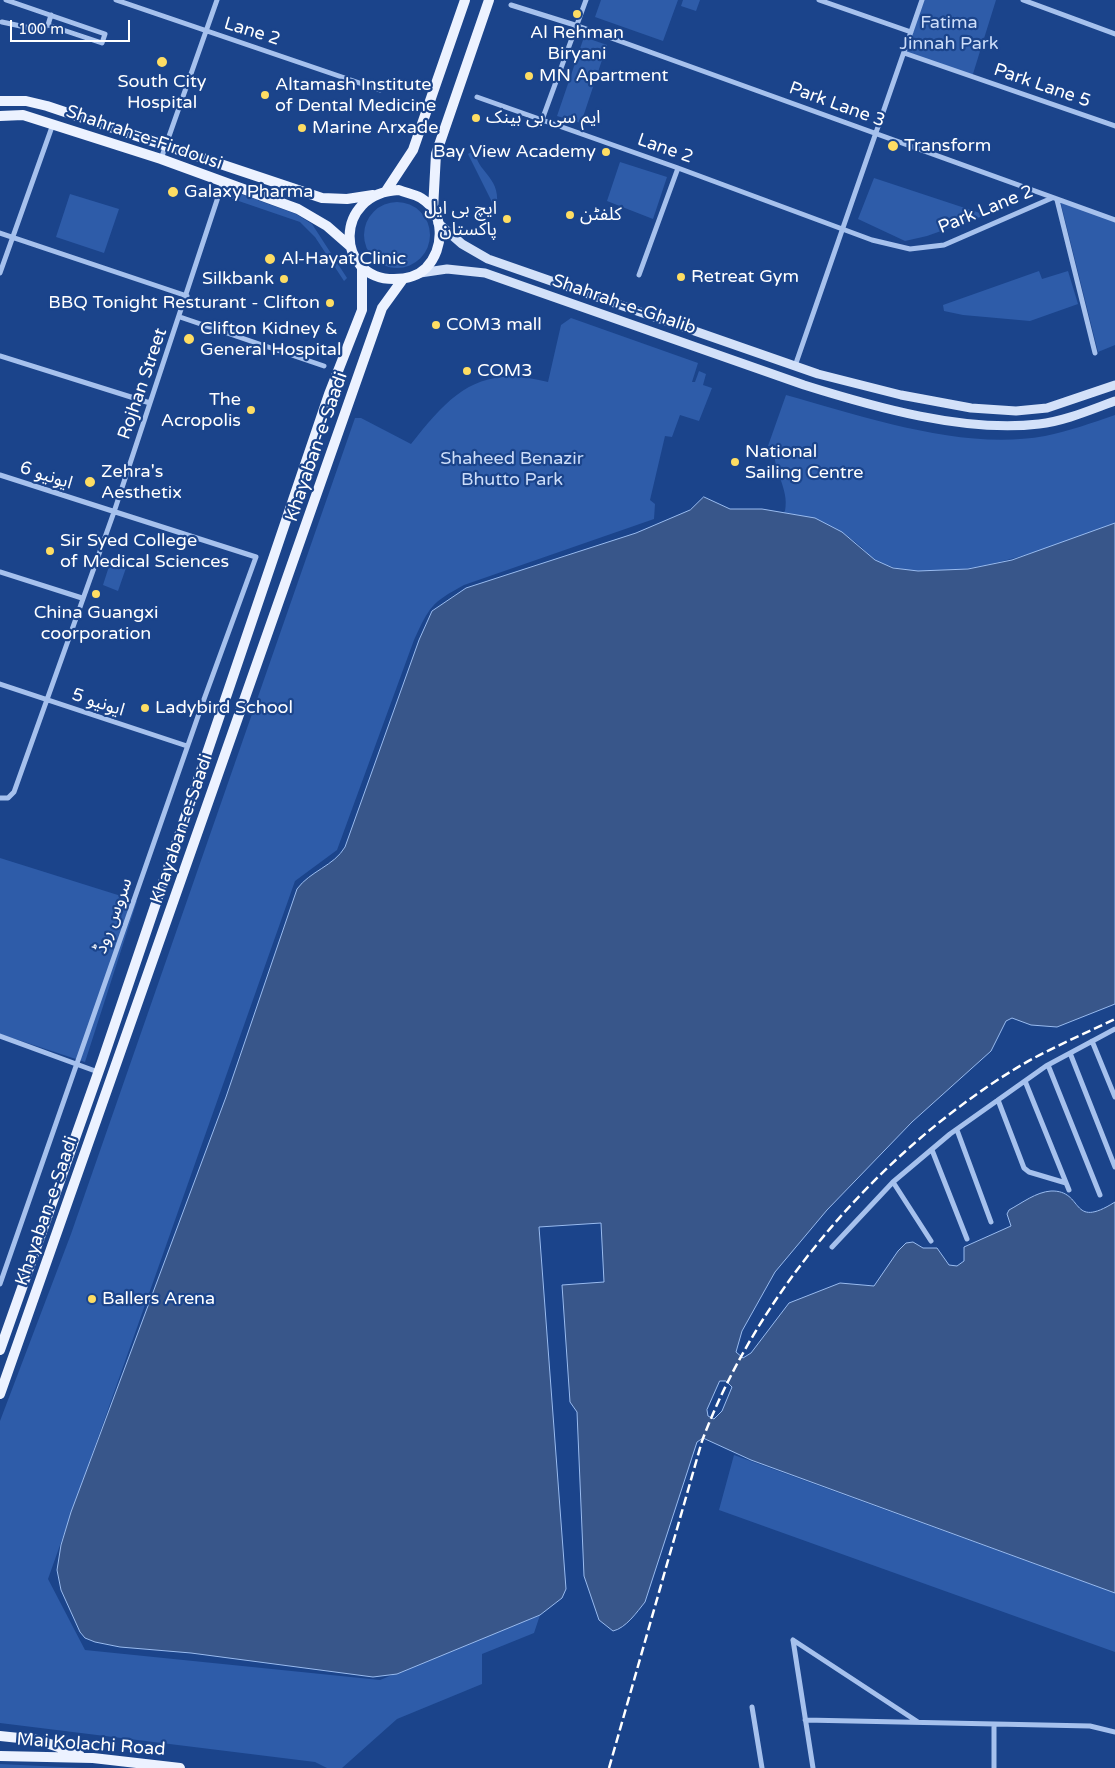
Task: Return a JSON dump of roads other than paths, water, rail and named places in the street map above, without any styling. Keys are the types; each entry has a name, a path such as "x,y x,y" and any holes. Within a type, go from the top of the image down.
{"main road":[{"path":"386,191 414,150 465,0"},
{"path":"433,209 436,154 489,0"},
{"name":"Shahrah-e-Firdousi","path":"0,101 26,101 47,106 322,198 373,195"},
{"name":"Shahrah-e-Firdousi","path":"0,116 23,115 251,190 298,209 327,226 351,247"},
{"path":"399,190 420,198 437,215 440,235 436,254 420,273 403,280 386,279 362,268 351,247 350,230 354,215 363,203 373,195 399,190"},
{"name":"Shahrah-e-Ghalib","path":"438,224 462,244 488,259 837,380"},
{"name":"Khayaban-e-Saadi","path":"0,1350 99,1072 326,403 362,310 362,268"},
{"name":"Shahrah-e-Ghalib","path":"420,273 447,268 485,273 831,394"},
{"name":"Khayaban-e-Saadi","path":"0,1394 382,308 403,280"},
{"path":"815,389 820,383 818,374"},
{"path":"1115,385 1047,408 1016,411 971,408 837,380 830,384 828,389 831,394 950,420 1010,427 1041,424 1074,416 1115,401"},
{"path":"0,1736 38,1740 93,1758"},
{"name":"Mai Kolachi Road","path":"0,1756 93,1758 180,1768"}],"street":[{"path":"6,0 105,34 102,43 48,25"},
{"name":"Lane 2","path":"116,0 380,90"},
{"path":"161,159 217,0"},
{"path":"542,120 586,0"},
{"path":"819,0 911,32"},
{"path":"795,366 922,0"},
{"path":"1023,0 1115,34"},
{"name":"Park Lane 3","path":"511,5 578,26 1115,220"},
{"path":"2,22 39,30 48,25 51,15"},
{"name":"Park Lane 5","path":"904,53 1115,126"},
{"name":"Lane 2","path":"477,97 843,228"},
{"path":"0,273 53,124"},
{"path":"639,275 678,168"},
{"name":"Rojhan Street","path":"0,798 8,798 14,792 114,512 187,296 223,182"},
{"path":"1055,199 1095,353"},
{"name":"Park Lane 2","path":"843,228 872,240 910,250 944,245 1055,199"},
{"path":"0,233 187,296"},
{"path":"180,317 324,366"},
{"path":"0,356 150,404"},
{"name":"ایونیو 6","path":"0,475 256,557"},
{"name":"سروس روڈ","path":"0,1284 187,746 256,557"},
{"path":"0,572 82,598"},
{"name":"ایونیو 5","path":"0,684 187,746"},
{"path":"832,1247 893,1182 957,1130 1048,1065 1115,1029"},
{"path":"0,1036 99,1072"},
{"path":"1092,1041 1115,1097"},
{"path":"1070,1053 1115,1167"},
{"path":"1048,1065 1100,1195"},
{"path":"1025,1081 1069,1190"},
{"path":"998,1100 1024,1168 1029,1172 1066,1183"},
{"path":"957,1130 991,1222"},
{"path":"932,1150 967,1239"},
{"path":"893,1182 931,1241"},
{"path":"813,1768 793,1640 918,1722"},
{"path":"752,1707 762,1768"},
{"path":"805,1720 1090,1726 1115,1732"},
{"path":"994,1724 994,1768"}],"railway":[{"path":"609,1768 702,1441 726,1386 755,1333 789,1282 827,1233 869,1186 914,1144 961,1106 1023,1064 1048,1050 1115,1019"}],"place":[{"name":"Al Rehman Biryani","path":"577,14"},
{"name":"South City Hospital","path":"162,62"},
{"name":"MN Apartment","path":"529,76"},
{"name":"Altamash Institute of Dental Medicine","path":"265,95"},
{"name":"ایم سی بی بینک","path":"476,118"},
{"name":"Marine Arxade","path":"302,128"},
{"name":"Transform","path":"893,146"},
{"name":"Bay View Academy","path":"606,152"},
{"name":"Galaxy Pharma","path":"173,192"},
{"name":"کلفٹن","path":"570,215"},
{"name":"ایچ بی ایل پاکستان","path":"507,219"},
{"name":"Al-Hayat Clinic","path":"270,259"},
{"name":"Retreat Gym","path":"681,277"},
{"name":"Silkbank","path":"284,279"},
{"name":"BBQ Tonight Resturant - Clifton","path":"330,303"},
{"name":"COM3 mall","path":"436,325"},
{"name":"Clifton Kidney & General Hospital","path":"189,339"},
{"name":"COM3","path":"467,371"},
{"name":"The Acropolis","path":"251,410"},
{"name":"National Sailing Centre","path":"735,462"},
{"name":"Zehra's Aesthetix","path":"90,482"},
{"name":"Sir Syed College of Medical Sciences","path":"50,551"},
{"name":"China Guangxi coorporation","path":"96,594"},
{"name":"Ladybird School","path":"145,708"},
{"name":"Ballers Arena","path":"92,1299"}],"park label":[{"name":"Fatima Jinnah Park","path":"949,33"},
{"name":"Shaheed Benazir Bhutto Park","path":"512,469"}]}
